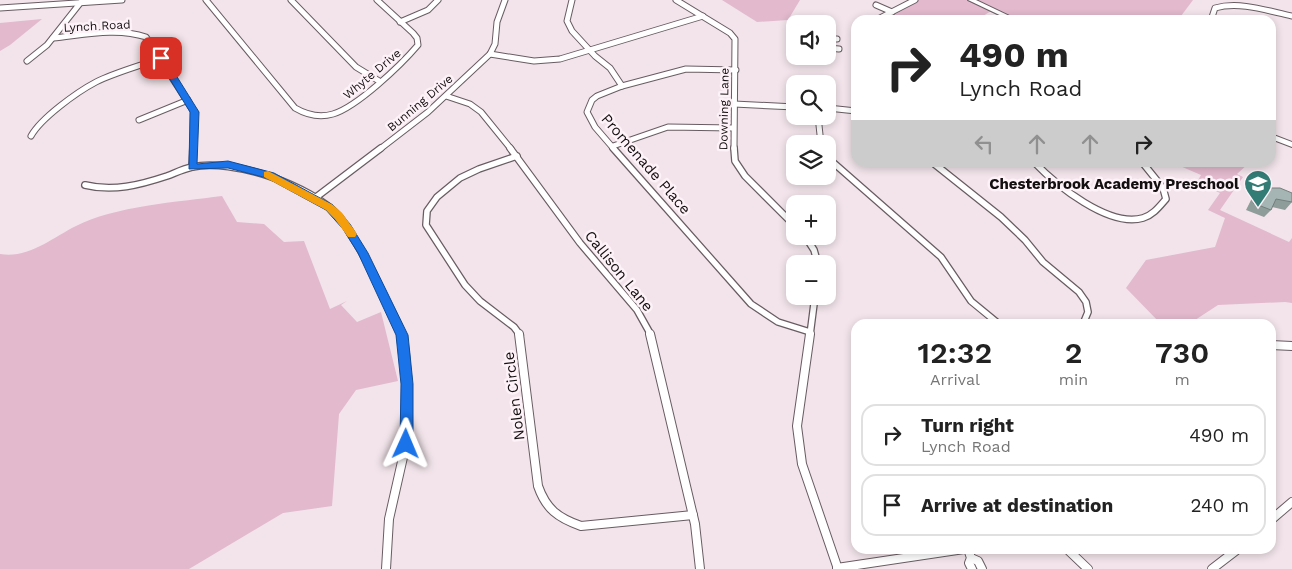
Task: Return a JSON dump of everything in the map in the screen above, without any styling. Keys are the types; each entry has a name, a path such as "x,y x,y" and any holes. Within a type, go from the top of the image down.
{"main road":[{"path":"971,0 1004,15"},
{"path":"1276,138 1292,145"}],"street":[{"path":"0,8 122,0"},
{"name":"Whyte Drive","path":"206,0 295,108 305,114 324,116 343,110 408,57 418,45 417,38 377,0"},
{"path":"291,0 356,67 379,81"},
{"path":"400,22 428,10 438,0"},
{"path":"505,0 498,16 495,44 490,54 526,60 548,61 703,16"},
{"path":"572,0 567,21 572,31 589,50 610,68 622,86"},
{"name":"Downing Lane","path":"676,0 734,36 736,47 733,128 735,161 738,168 786,217"},
{"path":"886,15 914,0"},
{"path":"27,61 39,53 53,38 81,2"},
{"path":"1213,15 1215,8 1227,4 1240,4 1292,16"},
{"path":"876,5 892,12"},
{"name":"Lynch Road","path":"53,38 140,34 146,37 194,112 192,167"},
{"name":"Bunning Drive","path":"315,198 375,154 446,96 490,54"},
{"path":"31,136 42,121 96,82 161,58"},
{"name":"Promenade Place","path":"736,70 686,69 622,86 597,96 592,100 588,112 595,127 751,304 765,317 810,332"},
{"name":"Callison Lane","path":"446,96 470,104 481,112 517,156 580,243 637,310 650,332 693,515 700,569"},
{"path":"139,120 188,100"},
{"path":"734,104 786,107"},
{"path":"836,109 851,110"},
{"path":"613,146 668,127 733,128"},
{"name":"Nolen Circle","path":"517,156 474,170 451,184 437,196 427,211 426,224 465,285 480,301 514,327 520,335 538,486 543,502 548,510 564,521 581,526 693,515"},
{"path":"85,185 101,189 122,188 152,181 192,167 228,165 252,169 271,176 315,198 330,208 347,226 363,253 402,335 407,384 406,444 389,519 386,569"},
{"path":"836,165 935,252 971,300 993,319"},
{"path":"938,167 1001,216 1025,240 1043,262 1079,292 1086,302 1088,312 1085,319"},
{"path":"1039,167 1057,183 1096,211 1116,218 1131,220 1143,218 1160,207 1166,199 1163,188 1146,167"},
{"path":"814,305 797,426 802,464 837,568 932,554"},
{"path":"1276,345 1292,346"},
{"path":"1276,516 1292,502"},
{"path":"969,554 971,558 978,561 982,569"},
{"path":"1072,554 1088,569"},
{"path":"1212,569 1232,554"},
{"path":"971,558 969,563 972,569"}],"shaded area":[{"path":"722,0 800,0 791,15 786,15 786,20 757,22"},
{"path":"915,0 1193,0 1182,15 1004,15 993,10 984,15 886,15"},
{"path":"42,19 10,45 0,51 0,23"},
{"path":"1182,167 1245,167 1237,174 1243,177 1220,210 1289,242 1292,238 1292,303 1218,305 1197,319 1156,319 1126,288 1146,260 1215,247 1225,218 1208,210 1220,193 1197,182 1201,175"},
{"path":"222,196 237,222 264,224 284,242 304,241 330,309 347,301 341,305 357,322 381,312 398,381 356,390 339,414 332,506 283,513 189,569 0,569 0,254 10,255 30,251 92,219 128,209"}],"building":[{"path":"1260,188 1280,188 1292,193 1292,202 1276,199 1271,210 1253,203"}],"slow traffic":[{"path":"268,175 315,198 330,208 339,216 352,234"}],"place":[{"name":"Chesterbrook Academy Preschool","path":"1258,208"}],"route":[{"path":"161,58 194,112 192,167 219,164 239,166 258,171 315,198 330,208 347,226 363,253 402,335 407,384 406,444"}]}
